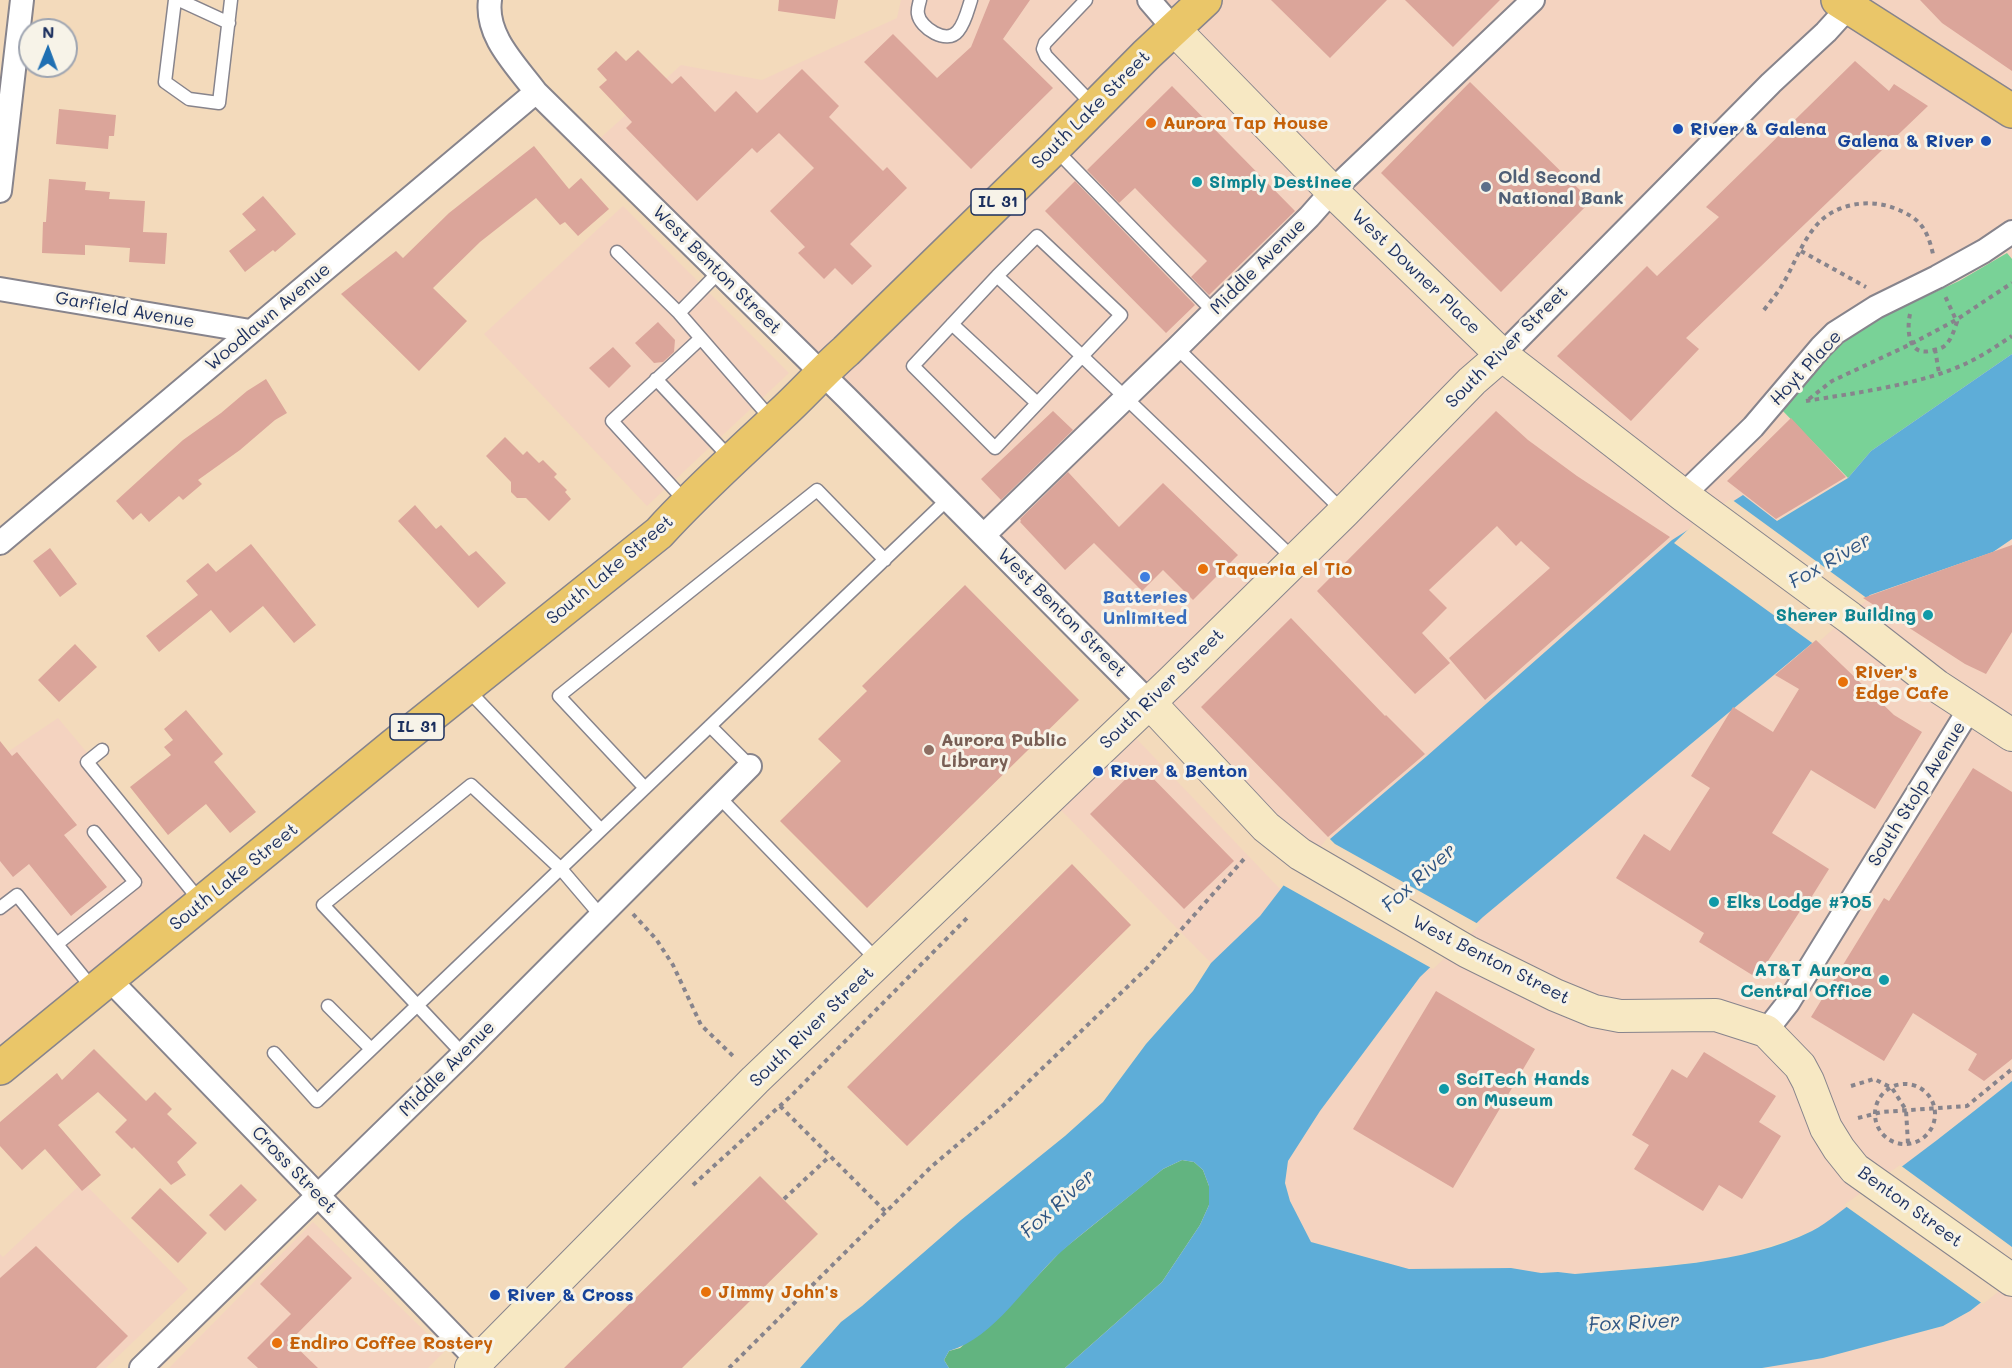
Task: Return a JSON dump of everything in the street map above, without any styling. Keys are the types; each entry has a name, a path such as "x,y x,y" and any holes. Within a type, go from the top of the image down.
{"main road":[{"name":"South Lake Street","path":"0,1068 659,533 732,459 1205,0"},
{"path":"1847,2 2012,111"}],"street":[{"path":"0,191 22,0"},
{"name":"West Benton Street","path":"490,0 488,13 498,41 536,92 984,535 1149,702 1266,827 1300,854 1468,952 1555,995 1594,1011 1620,1016 1716,1015 1766,1031"},
{"name":"West Downer Place","path":"1149,0 1173,29 1332,191 1502,354 1683,495 1850,618 1937,686 2012,735"},
{"name":"Middle Avenue","path":"984,535 1177,348 1309,217 1332,191 1533,0"},
{"name":"South River Street","path":"475,1364 755,1080 1344,512 1771,83 1826,32 1847,2"},
{"name":"Woodlawn Avenue","path":"0,543 536,92"},
{"name":"Hoyt Place","path":"1683,495 1753,427 1835,333 1889,300 1984,251 2012,232"},
{"name":"Garfield Avenue","path":"0,289 250,331"},
{"name":"South Stolp Avenue","path":"1766,1031 1788,1003 1970,708"},
{"name":"Middle Avenue","path":"141,1368 463,1054 750,766"},
{"name":"Cross Street","path":"102,985 318,1195 475,1364"},
{"name":"Benton Street","path":"1766,1031 1800,1066 1826,1128 1855,1169 2012,1280"}],"lane":[{"path":"229,24 177,0 165,82 189,99 219,103 229,24 231,0"},
{"path":"920,0 918,14 921,22 941,37 947,38 959,30 971,0"},
{"path":"1086,0 1043,49 1046,56 1095,108"},
{"path":"1054,148 1213,311"},
{"path":"1037,236 1121,315 995,448 913,366 997,276 1037,236"},
{"path":"617,252 679,314 773,421"},
{"path":"679,314 719,272"},
{"path":"997,276 1126,396 1294,560"},
{"path":"952,324 1037,403"},
{"path":"687,503 612,421 701,338"},
{"path":"1177,348 1344,512"},
{"path":"656,379 732,459"},
{"path":"645,788 560,696 817,489 885,560"},
{"path":"274,1053 317,1101 948,499"},
{"path":"466,688 601,830"},
{"path":"710,726 750,766"},
{"path":"102,750 87,762 201,903"},
{"path":"463,1054 323,905 471,785 561,869 601,916"},
{"path":"719,797 879,962"},
{"path":"57,944 135,882 94,832"},
{"path":"0,909 17,895 57,944 102,985"},
{"path":"328,1006 371,1049"}],"path":[{"path":"1764,310 1780,288 1814,228 1823,218 1853,205 1870,202 1912,215 1921,224 1929,238 1937,277 1957,322 1950,340 1943,348 1924,352 1911,344 1908,332 1910,313 1937,277"},
{"path":"1801,251 1889,300"},
{"path":"1800,403 1833,381 1956,320 2012,283"},
{"path":"1806,400 1905,382 1939,373 1967,363 2012,336"},
{"path":"1935,350 1939,373"},
{"path":"729,1368 931,1167 1003,1106 1148,967 1244,859"},
{"path":"618,898 656,939 673,965 701,1025 733,1056"},
{"path":"1858,1118 1875,1113 1967,1106 2012,1068"},
{"path":"1851,1086 1874,1079 1892,1088 1906,1110 1908,1144"},
{"path":"1900,1085 1918,1087 1931,1099 1934,1107 1933,1127 1927,1136 1918,1142 1908,1144 1892,1142 1885,1136 1880,1130 1875,1113 1880,1099 1892,1088 1900,1085"},
{"path":"780,1106 887,1213"},
{"path":"784,1199 830,1156"}],"shaded area":[{"path":"901,0 2012,0 2012,354 1871,451 1848,478 1776,521 1743,496 1672,540 1317,857 597,141 681,65 762,80 897,18"},
{"path":"623,206 789,373 647,506 484,334"},
{"path":"2012,539 2012,1081 1828,1222 1792,1239 1741,1255 1635,1269 1575,1274 1541,1273 1511,1268 1409,1269 1311,1242 1290,1201 1285,1183 1288,1161 1320,1111 1420,977 1483,917 1870,595 1993,552"},
{"path":"58,718 199,886 0,1044 0,757"},
{"path":"1131,733 1281,890 1260,916 1211,963 1057,806"},
{"path":"83,1182 188,1289 106,1368 0,1368 0,1254 3,1257"},
{"path":"313,1222 445,1351 428,1368 169,1368"},
{"path":"2012,1278 2012,1368 1762,1368 1823,1358 1943,1326 1970,1311"}],"green space":[{"path":"2007,253 2012,259 2012,354 1871,451 1848,478 1780,408 1831,352 1862,329 1898,309 1959,281"},
{"path":"1182,1160 1194,1162 1203,1170 1209,1186 1209,1205 1200,1225 1162,1282 1065,1368 949,1368 944,1360 949,1351 960,1348 1017,1298 1061,1251 1163,1169"}],"water":[{"name":"Fox River","path":"2012,354 2012,539 1993,552 1870,595 1483,917 1420,977 1320,1111 1288,1161 1285,1183 1290,1201 1311,1242 1409,1269 1511,1268 1541,1273 1575,1274 1696,1263 1757,1251 1812,1231 1918,1155 2012,1081 2012,1278 1970,1311 1943,1326 1823,1358 1762,1368 1065,1368 1162,1282 1200,1225 1209,1205 1209,1186 1203,1170 1194,1162 1182,1160 1163,1169 1062,1251 996,1322 966,1344 949,1351 944,1360 949,1368 800,1368 841,1322 1103,1102 1146,1044 1193,991 1211,963 1260,916 1290,877 1317,857 1330,839 1672,540 1743,495 1777,521 1848,478 1871,451"}],"pier":[{"path":"1731,499 1868,599 1815,645 1674,543 1699,519"},
{"path":"1328,837 1335,844 1480,925 1433,969 1281,884 1288,875 1315,854"},
{"path":"1900,1165 2012,1247 2012,1281 1983,1304 1844,1205"}],"building":[{"path":"779,0 838,0 835,19 778,11"},
{"path":"990,0 1030,0 1003,39 1053,88 971,169 864,62 893,34 937,78 971,47"},
{"path":"1271,0 1387,0 1330,58"},
{"path":"1405,0 1500,0 1453,47"},
{"path":"1920,0 2012,0 2012,71 1942,23"},
{"path":"638,50 672,84 681,76 715,112 736,91 757,113 802,69 839,106 829,117 883,171 887,167 907,188 850,244 872,266 852,285 835,268 824,279 798,253 805,247 770,211 814,168 779,133 757,153 752,148 697,201 626,128 632,122 599,87 607,80 597,69 616,51 626,61"},
{"path":"1855,61 1889,91 1894,84 1928,106 1686,338 1699,349 1631,421 1557,356 1647,266 1657,276 1719,217 1706,207"},
{"name":"Old Second National Bank","path":"1470,82 1591,201 1501,292 1381,173"},
{"path":"1172,86 1295,211 1209,295 1191,277 1207,261 1135,188 1119,203 1087,170"},
{"path":"59,109 116,115 114,136 109,136 108,149 56,144"},
{"path":"534,146 569,189 581,178 609,209 578,236 565,222 560,225 536,198 480,242 433,288 467,321 419,371 341,294 396,251 403,258 449,213"},
{"path":"49,179 86,182 85,190 110,192 109,199 145,201 143,232 167,233 165,264 129,262 130,248 85,245 85,255 42,253 43,222 46,222"},
{"path":"1075,181 1195,305 1166,333 1045,211"},
{"path":"263,196 296,234 275,252 273,250 245,272 229,251 256,230 242,214"},
{"path":"658,322 675,340 674,352 663,362 654,363 635,343"},
{"path":"613,347 631,366 609,388 589,368"},
{"path":"266,379 287,413 198,480 202,484 183,500 179,496 149,522 141,513 133,520 116,501 183,440"},
{"path":"1053,411 1073,430 1001,500 981,479"},
{"path":"1496,411 1528,440 1577,476 1670,537 1485,700 1449,658 1550,568 1521,541 1516,546 1497,526 1429,590 1447,608 1422,633 1450,663 1415,694 1317,591"},
{"path":"1791,418 1846,477 1776,519 1727,481"},
{"path":"505,437 523,455 527,451 539,463 543,460 557,474 554,477 567,490 565,492 571,499 549,521 526,498 517,498 511,492 511,482 486,456"},
{"path":"1068,472 1119,527 1163,483 1238,555 1193,600 1163,570 1142,591 1094,543 1065,570 1020,522 1020,519"},
{"path":"415,505 436,529 441,525 469,556 476,551 506,583 478,608 398,521"},
{"path":"251,544 316,625 294,643 263,606 230,633 211,610 159,652 146,636 198,595 186,581 208,563 216,572"},
{"path":"2012,545 2012,632 1986,674 1965,664 1863,598"},
{"path":"50,548 77,584 60,597 33,561"},
{"name":"Aurora Public Library","path":"965,585 1079,700 867,908 780,821 841,761 818,739 867,691 862,686"},
{"path":"1291,618 1385,716 1425,754 1328,837 1201,707"},
{"path":"1816,640 1894,715 1922,732 1875,809 1811,770 1772,833 1829,869 1757,978 1699,942 1704,933 1616,878 1644,834 1670,851 1710,788 1691,776 1733,707 1773,732 1799,689 1775,675"},
{"path":"75,644 97,667 59,702 38,680"},
{"path":"186,710 223,754 214,762 256,812 230,833 206,804 168,835 130,787 171,755 164,747 173,740 164,729"},
{"path":"0,741 12,756 17,752 77,825 64,835 107,887 71,916 29,864 13,877 0,861"},
{"path":"1140,765 1234,861 1184,909 1090,814"},
{"path":"1973,768 2012,792 2012,1059 1984,1081 1968,1070 1977,1054 1913,1013 1884,1061 1811,1017 1884,898 1889,901"},
{"path":"1072,864 1131,925 907,1146 847,1087"},
{"name":"SciTech Hands on Museum","path":"1436,991 1535,1049 1453,1188 1353,1129"},
{"path":"94,1049 146,1101 155,1092 172,1109 167,1114 197,1143 177,1162 186,1175 171,1185 134,1147 132,1149 115,1132 127,1120 98,1092 58,1125 101,1175 82,1191 45,1149 22,1170 0,1146 0,1122 57,1073 62,1080"},
{"path":"1704,1052 1776,1096 1759,1122 1781,1136 1742,1199 1719,1185 1703,1211 1634,1169 1649,1145 1632,1135 1672,1069 1687,1078"},
{"path":"760,1176 818,1234 682,1368 564,1368"},
{"path":"241,1184 257,1200 225,1231 209,1215"},
{"path":"160,1188 207,1233 178,1263 131,1218"},
{"path":"308,1235 352,1278 290,1341 318,1368 258,1368 247,1358 291,1314 260,1284"},
{"path":"36,1246 128,1336 96,1368 0,1368 0,1278"}],"place":[{"name":"Aurora Tap House","path":"1151,123"},
{"name":"River & Galena","path":"1678,129"},
{"name":"Galena & River","path":"1986,141"},
{"name":"Simply Destinee","path":"1197,182"},
{"name":"Old Second National Bank","path":"1486,187"},
{"name":"Taqueria el Tio","path":"1203,569"},
{"name":"Batteries Unlimited","path":"1145,577"},
{"name":"Sherer Building","path":"1928,615"},
{"name":"River's Edge Cafe","path":"1843,682"},
{"name":"Aurora Public Library","path":"929,750"},
{"name":"River & Benton","path":"1098,771"},
{"name":"Elks Lodge #705","path":"1714,902"},
{"name":"AT&T Aurora Central Office","path":"1884,980"},
{"name":"SciTech Hands on Museum","path":"1444,1089"},
{"name":"Jimmy John's","path":"706,1292"},
{"name":"River & Cross","path":"495,1295"},
{"name":"Endiro Coffee Rostery","path":"277,1343"}]}
